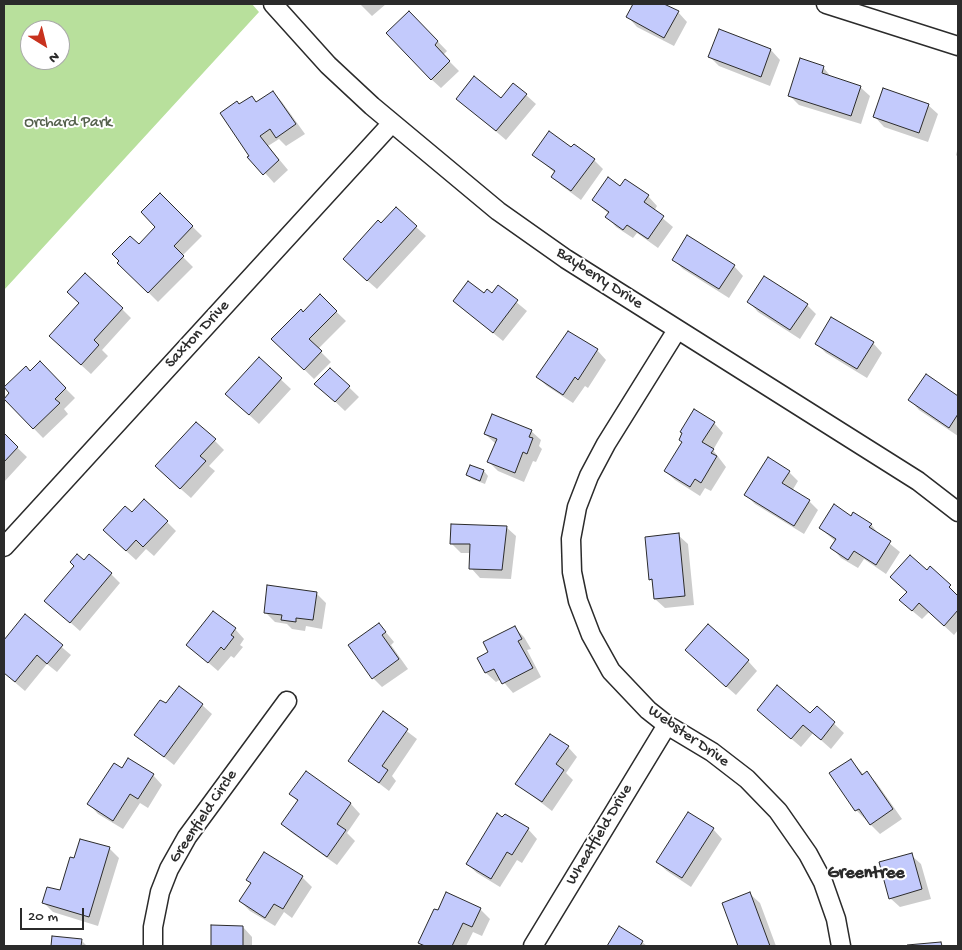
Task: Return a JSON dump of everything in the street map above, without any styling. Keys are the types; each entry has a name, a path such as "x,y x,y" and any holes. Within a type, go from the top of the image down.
{"street":[{"name":"Bayberry Drive","path":"273,4 328,64 392,123 498,211 566,259 918,481 958,512"},
{"path":"826,4 958,46"},
{"name":"Saxton Drive","path":"4,547 392,123"},
{"name":"Webster Drive","path":"677,330 606,444 589,476 577,507 571,539 572,572 578,601 591,635 611,672 648,710 667,725 719,757 747,779 778,811 808,854 823,882 836,919 842,946"},
{"name":"Greenfield Circle","path":"153,946 153,927 158,901 169,869 187,837 287,701"},
{"name":"Wheatfield Drive","path":"533,946 667,725"}],"green space":[{"name":"Orchard Park","path":"4,4 252,4 259,12 4,290"}],"building":[{"path":"633,4 664,4 679,11 664,38 626,17"},
{"path":"409,11 438,41 435,45 450,61 431,80 386,33"},
{"path":"719,29 771,49 761,77 708,57"},
{"path":"800,58 824,66 822,73 861,86 851,116 788,96"},
{"path":"474,76 501,98 513,83 527,94 496,131 456,99"},
{"path":"883,88 929,104 919,133 873,117"},
{"path":"273,91 296,124 276,138 270,129 260,136 279,160 263,175 247,157 249,156 220,113 237,101 239,104 252,96 256,102"},
{"path":"549,131 571,147 574,144 595,159 571,191 551,177 555,171 532,155"},
{"path":"608,177 620,186 625,179 649,195 644,202 664,216 648,239 627,225 623,230 605,217 609,212 592,200"},
{"path":"160,193 193,226 174,246 184,256 148,293 117,263 119,261 112,254 130,236 139,244 155,227 141,212"},
{"path":"396,207 417,226 367,281 343,259 378,220 381,223"},
{"path":"687,235 735,265 719,289 672,260"},
{"path":"85,273 123,308 94,340 99,345 81,365 49,336 79,303 67,292"},
{"path":"764,276 808,304 790,330 747,302"},
{"path":"468,281 484,293 487,289 492,293 498,285 518,300 493,333 453,301"},
{"path":"320,294 337,311 309,339 322,351 304,370 271,339 301,309 303,312"},
{"path":"831,317 874,342 857,369 815,344"},
{"path":"568,331 598,349 578,380 575,377 563,395 536,377"},
{"path":"259,357 282,378 249,415 225,394"},
{"path":"40,361 66,388 55,399 60,403 33,429 4,399 9,393 4,387 26,366 30,371"},
{"path":"330,368 350,386 335,402 314,384"},
{"path":"926,374 958,396 958,414 949,428 908,400"},
{"path":"694,409 715,422 702,442 714,449 711,453 717,456 701,483 695,479 690,487 664,471 682,442 679,440 682,433 680,432"},
{"path":"492,414 532,430 529,437 533,438 527,454 523,452 515,473 487,462 497,439 484,434"},
{"path":"196,422 216,439 200,456 206,461 180,489 155,466"},
{"path":"4,433 18,447 4,462"},
{"path":"768,457 790,471 782,483 810,500 794,526 744,495"},
{"path":"470,465 484,470 480,481 466,475"},
{"path":"144,499 168,521 143,547 136,540 126,551 103,530 125,506 132,512"},
{"path":"834,504 851,516 853,512 872,524 869,527 891,541 876,565 854,551 848,560 830,548 836,539 819,528"},
{"path":"451,524 507,526 502,570 469,569 470,544 450,544"},
{"path":"679,533 685,596 654,599 652,579 649,580 645,537"},
{"path":"77,554 84,560 89,554 112,573 70,623 44,601 74,566 70,562"},
{"path":"910,555 927,570 930,566 951,585 949,587 958,596 958,610 944,626 919,603 912,611 899,600 907,592 890,577"},
{"path":"267,585 317,592 313,620 296,618 296,622 281,620 282,615 264,613"},
{"path":"213,611 236,628 231,635 234,637 224,650 221,647 208,663 186,645"},
{"path":"25,614 63,645 47,664 37,655 15,682 4,673 4,640"},
{"path":"379,623 386,632 382,635 399,659 372,679 348,645"},
{"path":"708,624 749,660 726,687 685,650"},
{"path":"515,626 522,639 518,641 533,668 502,684 494,669 485,673 477,658 488,652 483,642"},
{"path":"777,685 810,713 817,706 835,722 821,740 803,725 791,739 757,710"},
{"path":"179,686 203,704 164,757 134,735 160,700 166,703"},
{"path":"383,711 408,729 382,766 388,770 379,783 348,761"},
{"path":"550,734 569,746 556,764 564,770 542,802 515,784"},
{"path":"128,758 154,774 138,799 130,794 113,821 87,804 114,763 122,768"},
{"path":"851,759 862,775 867,771 893,809 870,825 859,809 855,811 829,773"},
{"path":"306,771 351,803 337,824 346,830 327,857 281,824 298,800 289,794"},
{"path":"688,812 714,828 682,878 656,862"},
{"path":"497,813 502,817 505,814 529,828 512,855 507,852 491,879 466,864"},
{"path":"80,839 110,847 89,917 42,903 47,887 60,890 70,857 74,858"},
{"path":"264,852 303,876 283,909 274,904 265,918 239,901 251,883 246,880"},
{"path":"912,853 922,889 889,899 879,862"},
{"path":"446,892 481,908 472,927 463,923 452,946 425,946 418,943 434,909 438,910"},
{"path":"750,892 770,946 738,946 722,903"},
{"path":"211,925 243,926 243,946 211,946"},
{"path":"619,926 643,941 640,946 607,946"},
{"path":"52,936 82,939 81,946 51,946"},
{"path":"941,942 942,946 907,946 907,945"}],"district":[{"name":"Greentree","path":"866,874"}]}
